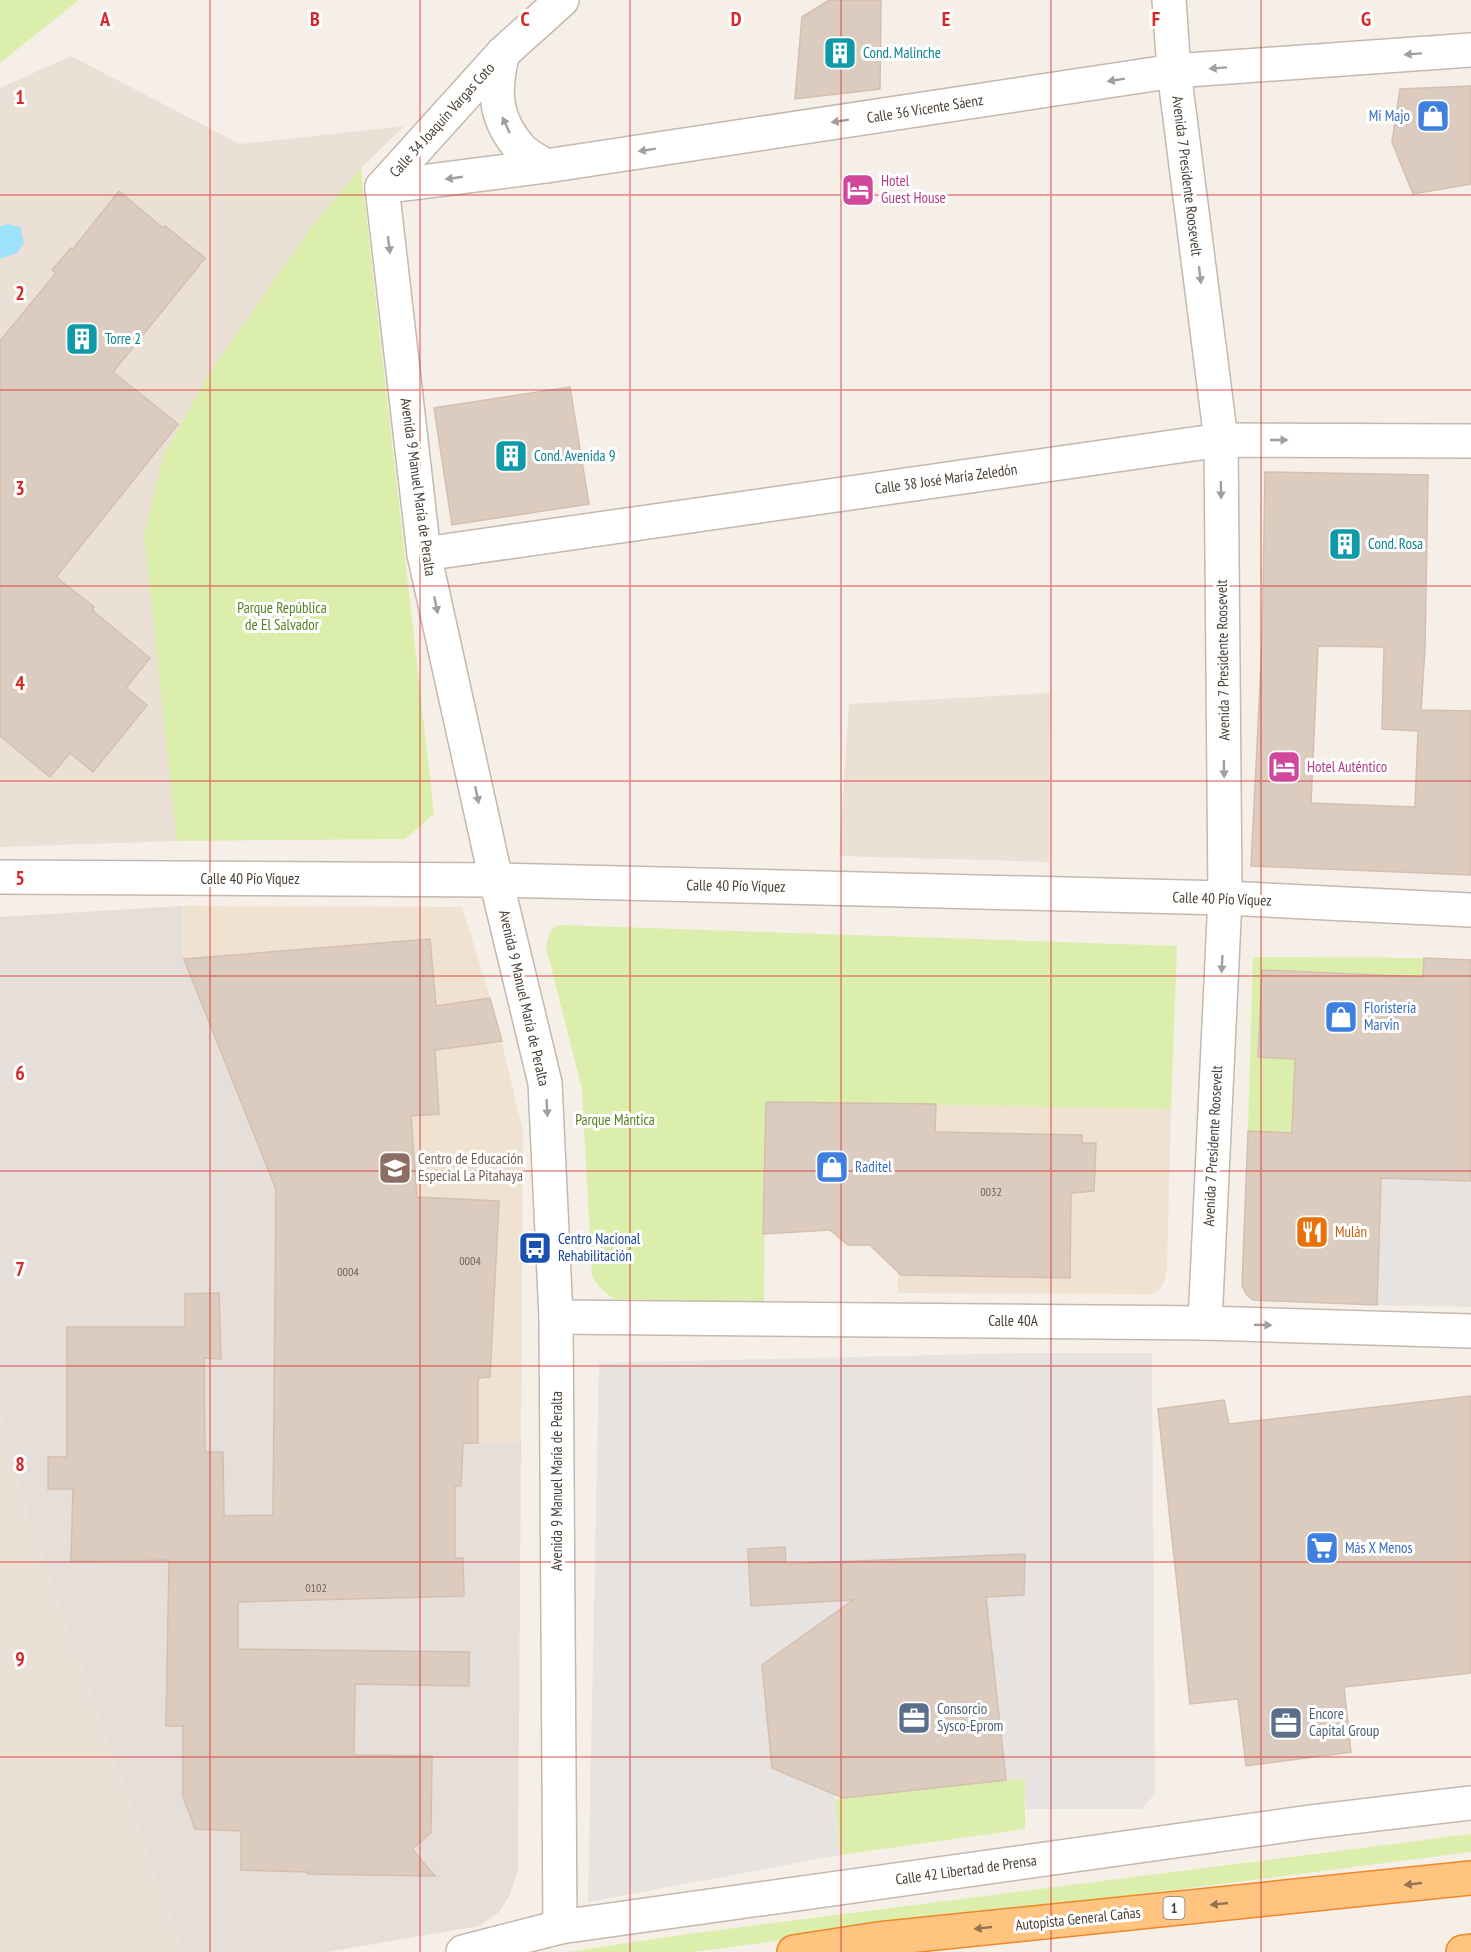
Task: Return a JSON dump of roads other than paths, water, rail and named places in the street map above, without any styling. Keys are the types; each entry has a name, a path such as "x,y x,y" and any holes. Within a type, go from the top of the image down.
{"highway":[{"name":"Autopista General Cañas","path":"794,1952 878,1939 1471,1878"},
{"path":"1463,1952 1471,1951"}],"street":[{"name":"Calle 34 Joaquín Vargas Coto","path":"382,187 503,53 562,0"},
{"name":"Avenida 7 Presidente Roosevelt","path":"1169,0 1174,71 1221,440 1225,898 1205,1323"},
{"name":"Calle 36 Vicente Sáenz","path":"382,187 546,166 1174,71 1471,50"},
{"name":"Calle 34 Joaquín Vargas Coto","path":"503,53 496,79 498,105 507,130 524,151 546,166"},
{"name":"Avenida 9 Manuel María de Peralta","path":"382,187 424,554 496,880 545,1083 556,1317 560,1927"},
{"name":"Calle 38 José María Zeledón","path":"424,554 1221,440 1471,441"},
{"name":"Calle 40 Pío Víquez","path":"0,877 496,880 1225,898 1471,910"},
{"name":"Calle 40A","path":"556,1317 1205,1323 1471,1331"},
{"name":"Calle 42 Libertad de Prensa","path":"463,1952 560,1927 1287,1826 1471,1803"}],"water":[{"path":"8,224 20,227 24,243 17,253 0,259 0,226"}],"place":[{"name":"Cond. Malinche","path":"840,53"},
{"name":"Mi Majo","path":"1433,116"},
{"name":"Hotel Guest House","path":"858,190"},
{"name":"Torre 2","path":"82,339"},
{"name":"Cond. Avenida 9","path":"511,456"},
{"name":"Cond. Rosa","path":"1345,544"},
{"name":"Hotel Auténtico","path":"1284,767"},
{"name":"Floristería Marvin","path":"1341,1017"},
{"name":"Raditel","path":"832,1167"},
{"name":"Centro de Educación Especial La Pitahaya","path":"395,1168"},
{"name":"Mulán","path":"1312,1232"},
{"name":"Centro Nacional Rehabilitación","path":"535,1248"},
{"name":"Más X Menos","path":"1322,1548"},
{"name":"Consorcio Sysco-Eprom","path":"914,1718"},
{"name":"Encore Capital Group","path":"1286,1723"}],"park label":[{"name":"Parque República de El Salvador","path":"282,616"},
{"name":"Parque Mántica","path":"615,1120"}]}
